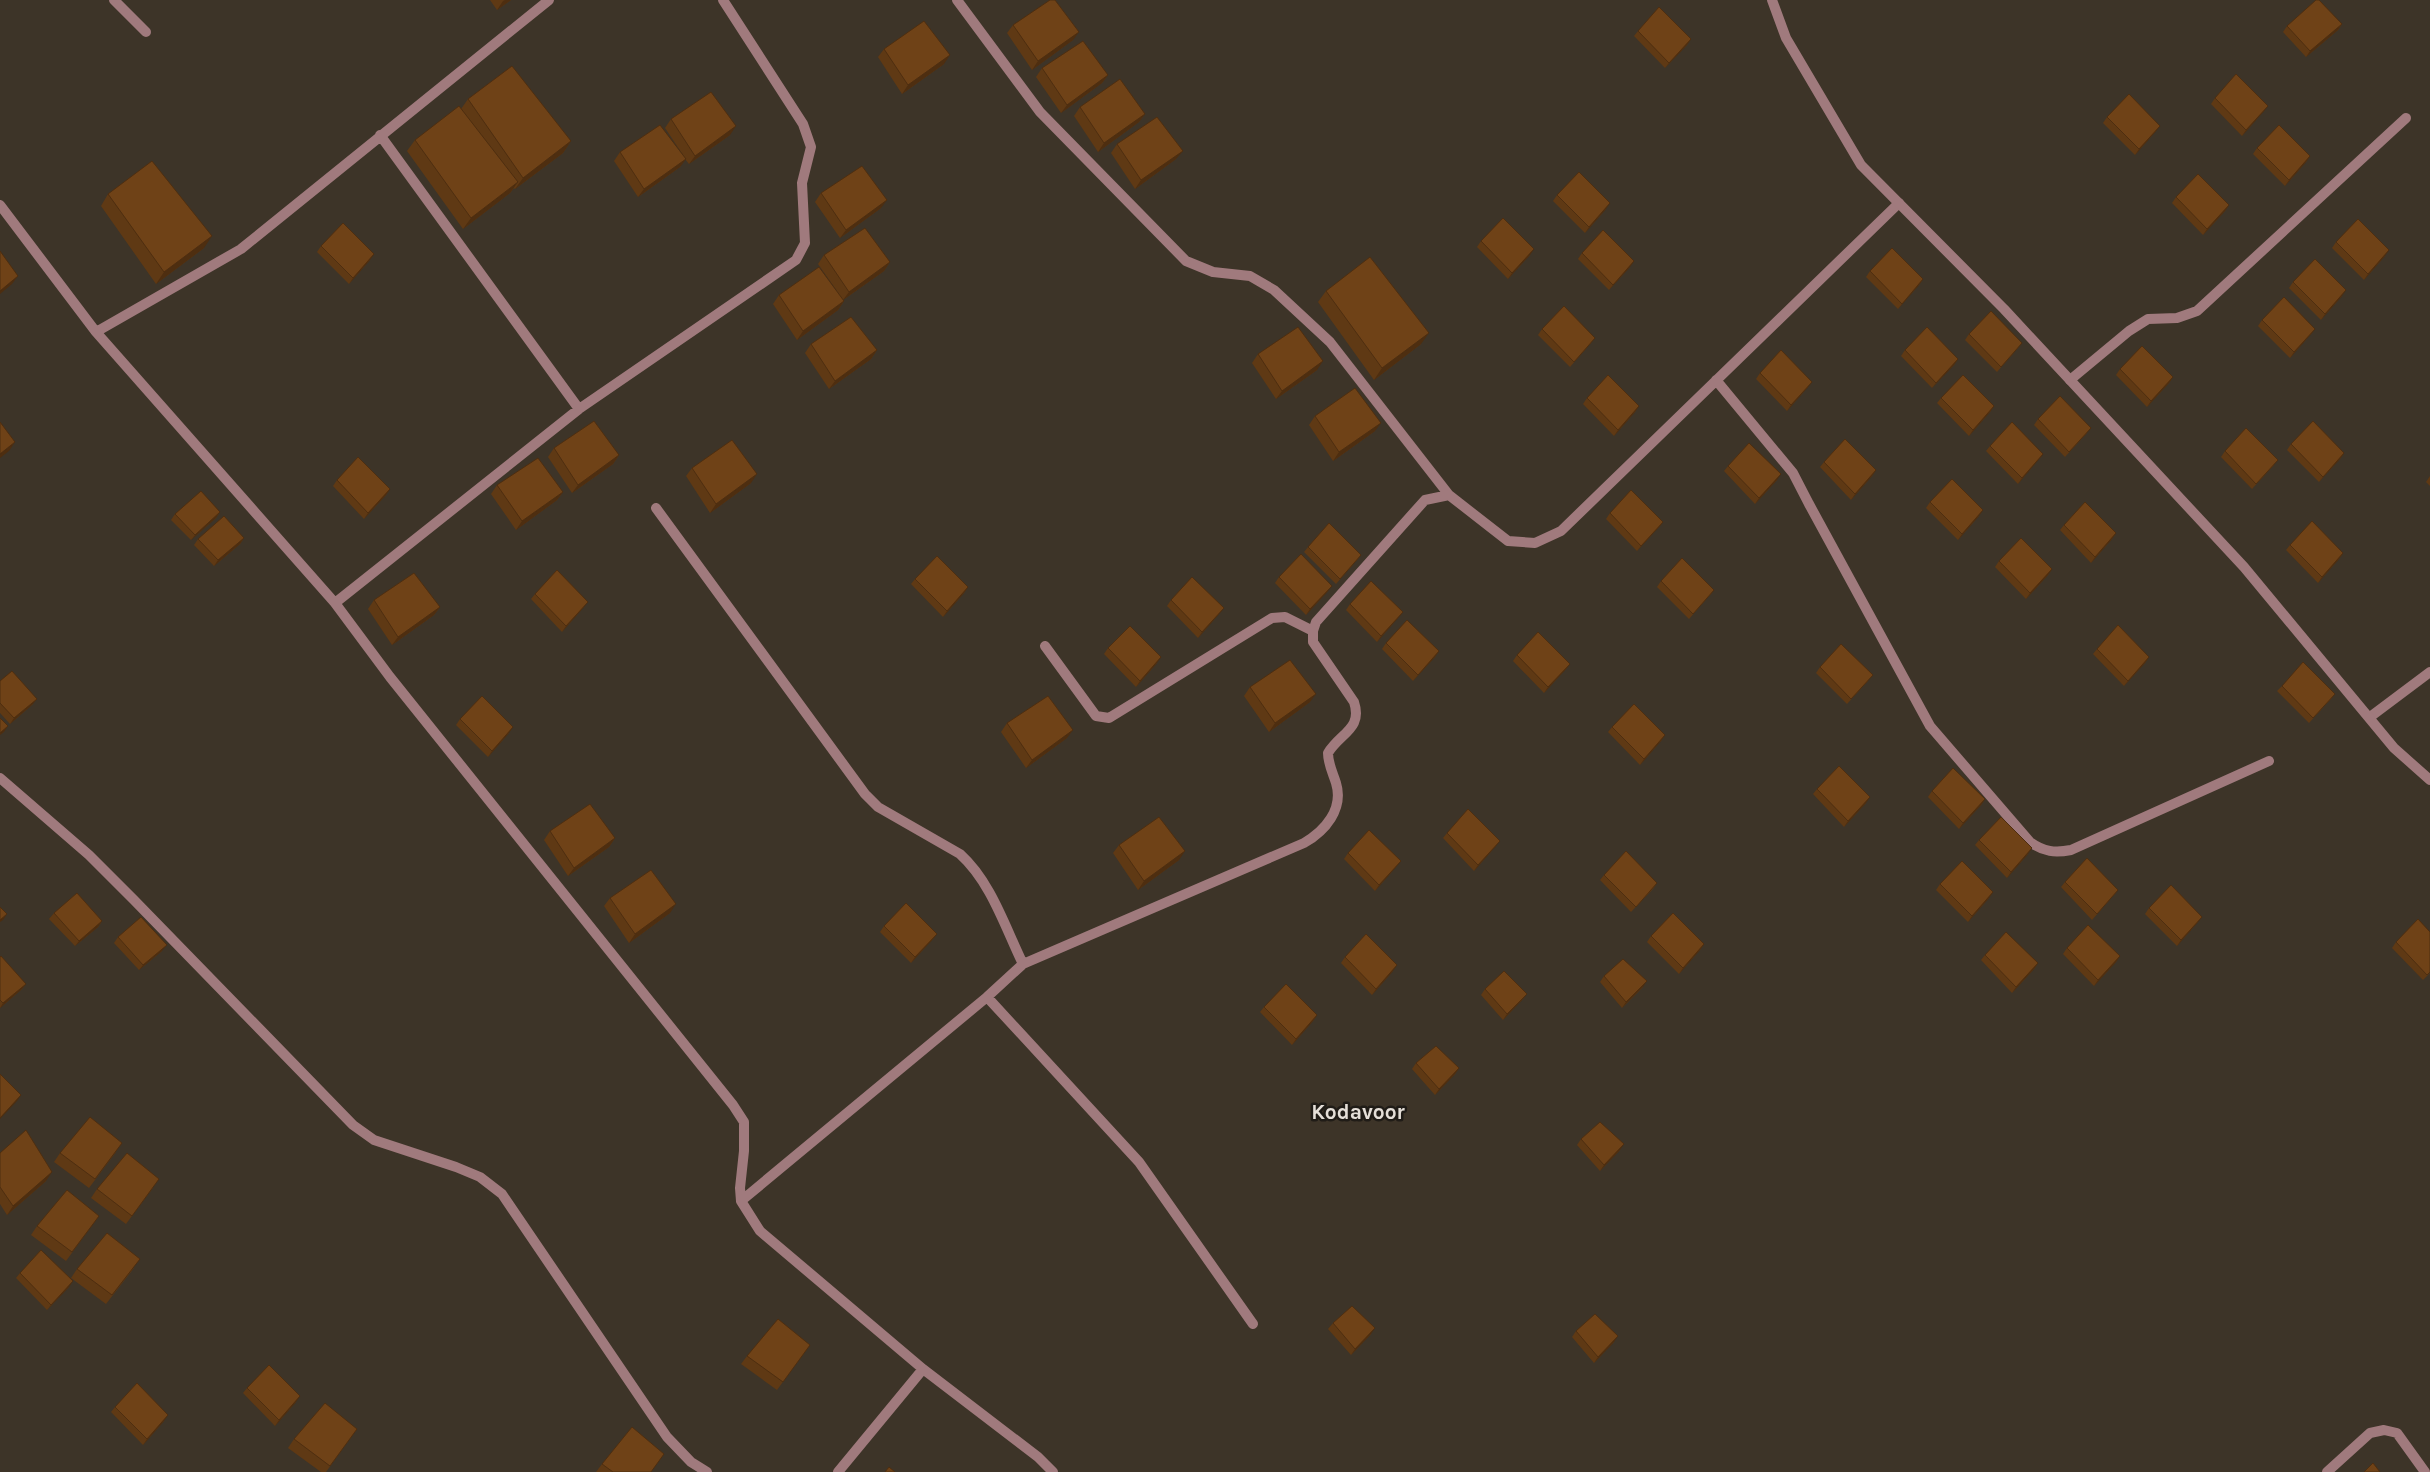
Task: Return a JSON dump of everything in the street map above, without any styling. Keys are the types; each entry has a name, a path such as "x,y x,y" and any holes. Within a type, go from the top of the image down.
{"street":[{"path":"114,0 146,32"},
{"path":"96,332 241,249 549,0"},
{"path":"335,603 579,409 796,260 805,243 802,183 811,146 802,124 724,0"},
{"path":"957,0 1040,112 1186,261 1213,272 1250,276 1274,290 1330,342 1450,495 1508,541 1535,543 1561,531 1899,203"},
{"path":"1772,0 1786,38 1861,165 2004,309 2244,567 2394,748 2430,780"},
{"path":"2070,380 2129,331 2148,320 2177,318 2197,311 2406,118"},
{"path":"380,135 579,409"},
{"path":"0,205 96,332 335,603 403,693 733,1105 744,1122 744,1151 740,1188 741,1202 760,1231 923,1369 1038,1457 1053,1472"},
{"path":"1716,380 1793,473 1802,487 1809,504 1930,726 2030,842 2040,849 2055,853 2071,850 2269,761"},
{"path":"741,1202 987,997 1023,964 1304,843 1318,835 1332,818 1337,807 1337,786 1328,753 1356,722 1357,710 1354,702 1313,642 1313,631 1316,622 1425,500 1450,495"},
{"path":"656,508 865,794 878,806 960,854 970,863 980,876 1023,964"},
{"path":"1046,646 1096,716 1109,718 1272,618 1285,617 1313,631"},
{"path":"2370,718 2430,672"},
{"path":"0,778 89,855 353,1125 374,1140 456,1166 480,1177 502,1194 667,1438 691,1462 707,1472"},
{"path":"987,997 1134,1156 1253,1324"},
{"path":"838,1472 923,1369"},
{"path":"2327,1472 2370,1433 2384,1430 2397,1433 2425,1472"}],"building":[{"path":"1050,0 1055,0 1079,32 1038,61 1013,25"},
{"path":"2316,0 2319,0 2342,24 2310,51 2287,26"},
{"path":"1659,7 1691,39 1669,63 1638,31"},
{"path":"924,21 950,55 908,85 884,49"},
{"path":"1083,41 1108,75 1067,105 1042,68"},
{"path":"512,66 571,141 523,178 468,99"},
{"path":"2236,74 2268,106 2246,130 2215,98"},
{"path":"1120,79 1145,114 1104,143 1080,107"},
{"path":"711,92 736,126 695,156 671,119"},
{"path":"2129,94 2160,126 2139,149 2107,117"},
{"path":"459,106 518,182 471,218 415,140"},
{"path":"1157,117 1183,151 1141,180 1117,144"},
{"path":"660,125 686,159 644,189 620,152"},
{"path":"2279,125 2310,156 2289,180 2257,148"},
{"path":"152,161 212,236 164,272 108,194"},
{"path":"862,166 887,200 846,230 821,193"},
{"path":"1579,172 1610,203 1589,227 1557,195"},
{"path":"2198,174 2229,205 2207,229 2176,197"},
{"path":"1503,218 1534,249 1512,273 1481,241"},
{"path":"2358,219 2389,250 2368,274 2336,242"},
{"path":"343,223 374,254 353,278 321,246"},
{"path":"865,228 890,262 849,292 824,255"},
{"path":"1603,230 1634,261 1613,285 1582,253"},
{"path":"1892,248 1923,279 1902,304 1870,271"},
{"path":"0,251 18,276 0,291"},
{"path":"1370,257 1429,333 1382,368 1326,291"},
{"path":"2315,259 2346,290 2325,314 2293,282"},
{"path":"819,267 844,301 803,331 779,295"},
{"path":"2284,297 2315,329 2294,352 2262,320"},
{"path":"1564,306 1595,338 1574,362 1542,329"},
{"path":"1991,311 2022,343 2001,367 1969,334"},
{"path":"851,317 877,350 835,381 811,344"},
{"path":"1298,327 1323,361 1282,391 1258,354"},
{"path":"1927,327 1958,359 1936,383 1905,350"},
{"path":"2142,346 2173,377 2151,401 2120,369"},
{"path":"1781,350 1812,382 1791,405 1760,373"},
{"path":"1608,375 1639,406 1618,430 1587,398"},
{"path":"1963,375 1994,406 1973,430 1941,398"},
{"path":"1355,388 1381,423 1339,452 1315,416"},
{"path":"2060,396 2091,428 2069,452 2038,419"},
{"path":"594,421 619,455 578,485 554,448"},
{"path":"2313,421 2344,453 2323,477 2291,444"},
{"path":"0,422 15,442 0,454"},
{"path":"2012,422 2043,454 2022,478 1990,446"},
{"path":"2246,428 2278,460 2256,484 2225,451"},
{"path":"1845,439 1876,470 1855,494 1824,462"},
{"path":"732,440 757,474 716,504 692,468"},
{"path":"1749,443 1781,474 1759,498 1728,466"},
{"path":"358,457 390,489 368,513 337,480"},
{"path":"538,458 563,492 522,521 497,485"},
{"path":"1952,479 1983,510 1962,534 1930,502"},
{"path":"1631,490 1663,522 1641,546 1610,513"},
{"path":"201,491 220,512 195,535 175,514"},
{"path":"2085,502 2116,533 2095,557 2064,525"},
{"path":"224,516 244,538 218,560 198,539"},
{"path":"2312,521 2343,553 2322,577 2290,545"},
{"path":"1329,523 1361,555 1340,579 1308,547"},
{"path":"2021,538 2052,569 2030,593 1999,561"},
{"path":"1301,554 1332,586 1310,609 1279,577"},
{"path":"937,556 968,587 947,611 915,579"},
{"path":"1682,558 1714,590 1693,614 1661,581"},
{"path":"557,570 588,602 566,626 535,594"},
{"path":"414,573 440,607 398,637 374,600"},
{"path":"1192,577 1224,608 1202,632 1171,600"},
{"path":"1371,581 1403,612 1381,636 1350,604"},
{"path":"1407,620 1439,651 1418,675 1386,643"},
{"path":"2118,625 2149,657 2128,681 2097,649"},
{"path":"1130,626 1161,657 1140,681 1108,648"},
{"path":"1538,632 1570,664 1548,687 1517,655"},
{"path":"1841,644 1873,675 1851,699 1820,667"},
{"path":"1290,660 1316,694 1275,723 1250,687"},
{"path":"2303,662 2335,694 2313,718 2282,686"},
{"path":"12,671 37,699 14,718 0,703 0,681"},
{"path":"482,696 513,727 492,751 460,719"},
{"path":"1048,696 1073,730 1032,760 1007,723"},
{"path":"1634,704 1665,735 1644,759 1612,727"},
{"path":"0,718 8,726 0,733"},
{"path":"1839,766 1870,797 1848,821 1817,789"},
{"path":"1953,768 1985,799 1963,823 1932,791"},
{"path":"590,804 615,838 574,868 550,831"},
{"path":"1468,809 1500,841 1478,865 1447,833"},
{"path":"1159,817 1185,851 1144,881 1119,845"},
{"path":"2001,817 2032,848 2011,872 1979,840"},
{"path":"1369,830 1401,861 1379,885 1348,853"},
{"path":"1626,851 1657,883 1636,907 1604,875"},
{"path":"2087,858 2118,890 2097,914 2065,882"},
{"path":"1962,861 1993,892 1972,916 1940,884"},
{"path":"651,870 676,904 635,934 610,898"},
{"path":"2171,885 2202,917 2181,940 2149,908"},
{"path":"77,893 102,921 79,941 54,913"},
{"path":"906,903 937,934 915,957 884,926"},
{"path":"0,907 7,914 0,920"},
{"path":"1673,913 1704,944 1683,968 1651,936"},
{"path":"141,917 167,945 143,965 118,937"},
{"path":"2418,919 2430,932 2430,972 2427,975 2396,942"},
{"path":"2088,925 2120,956 2098,980 2067,948"},
{"path":"2006,932 2038,963 2016,987 1985,955"},
{"path":"1366,934 1397,965 1376,989 1345,957"},
{"path":"1,956 26,984 3,1003 0,1000"},
{"path":"1623,959 1647,981 1626,1002 1604,976"},
{"path":"1504,971 1527,994 1507,1014 1485,989"},
{"path":"1286,984 1317,1015 1296,1039 1264,1007"},
{"path":"1436,1046 1459,1068 1439,1089 1416,1063"},
{"path":"0,1074 21,1095 0,1118"},
{"path":"90,1117 122,1143 95,1179 60,1153"},
{"path":"1600,1122 1624,1144 1604,1165 1581,1139"},
{"path":"26,1130 52,1172 13,1206 0,1187 0,1153"},
{"path":"127,1153 159,1179 132,1216 97,1189"},
{"path":"67,1190 99,1216 72,1252 37,1226"},
{"path":"107,1233 140,1259 112,1295 77,1269"},
{"path":"41,1250 73,1281 51,1305 20,1273"},
{"path":"1352,1306 1375,1328 1355,1349 1333,1323"},
{"path":"1595,1314 1618,1336 1598,1357 1576,1331"},
{"path":"778,1319 810,1345 783,1382 747,1356"},
{"path":"269,1365 300,1396 279,1420 247,1388"},
{"path":"137,1383 168,1415 147,1439 115,1407"},
{"path":"325,1403 357,1429 330,1466 294,1439"},
{"path":"632,1427 664,1454 651,1472 613,1472 602,1464"},
{"path":"2373,1463 2380,1472 2364,1472"},
{"path":"889,1467 895,1472 885,1472"}],"district":[{"name":"Kodavoor","path":"1358,1112"}]}
